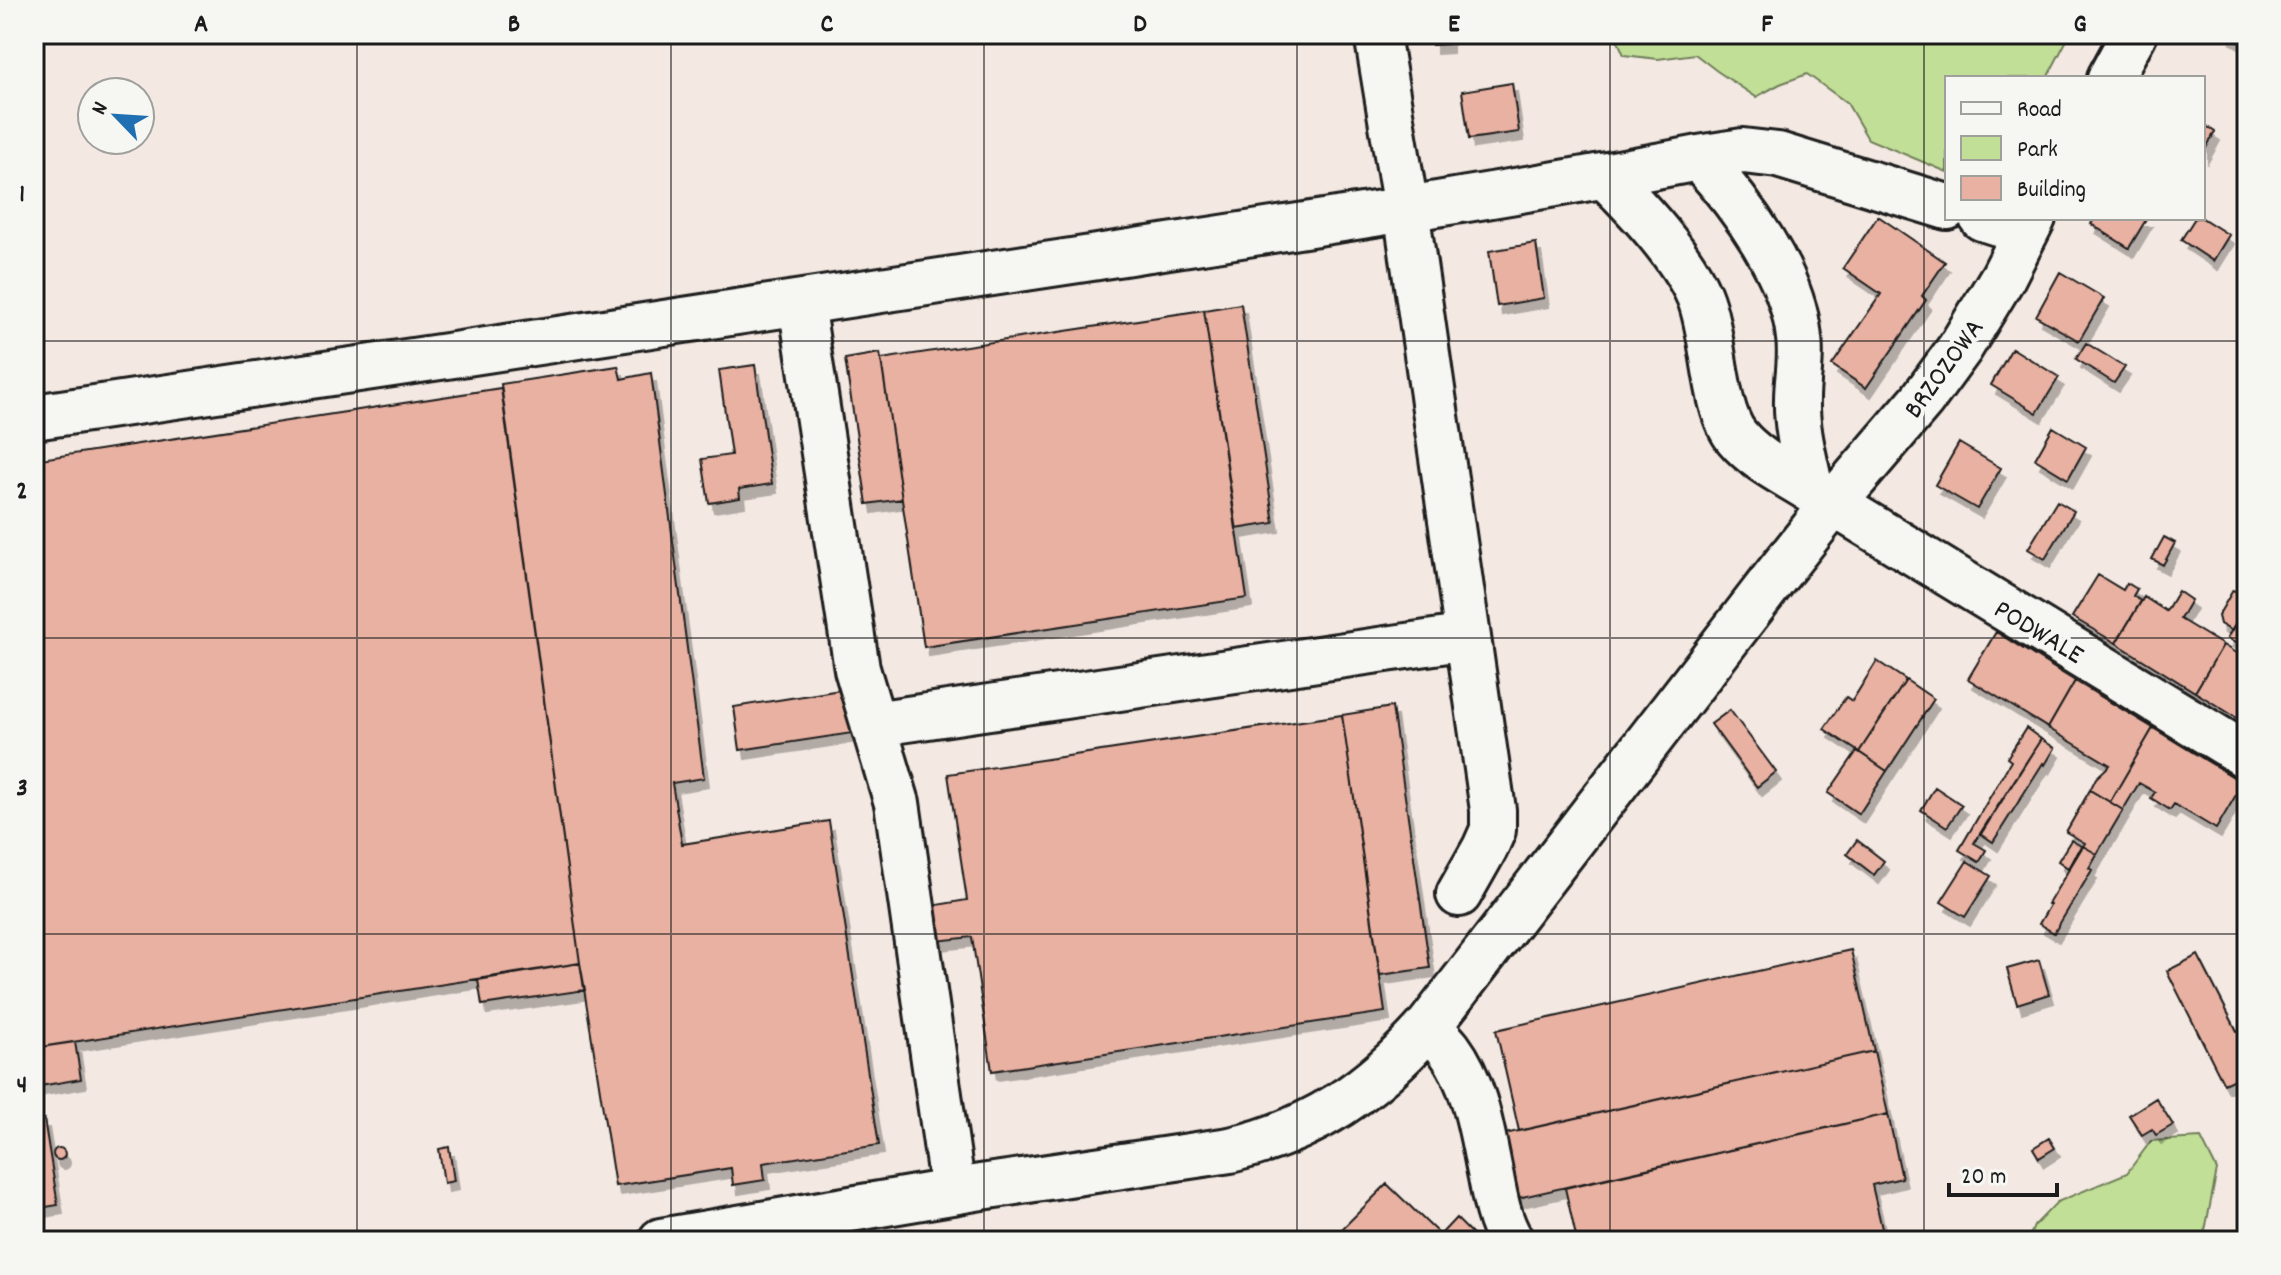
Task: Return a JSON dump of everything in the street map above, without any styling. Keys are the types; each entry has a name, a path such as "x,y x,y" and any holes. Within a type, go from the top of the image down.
{"street":[{"path":"1377,34 1406,209 1493,810 1493,830 1459,894"},
{"path":"2111,76 2134,34"},
{"path":"34,417 1406,209 1743,151 1778,155 1945,206"},
{"path":"1699,158 1728,189 1770,254 1791,299 1799,337 1798,425 1822,497"},
{"name":"PODWALE","path":"1605,176 1659,236 1698,294 1706,316 1725,413 1736,436 1762,459 1822,497 2247,756"},
{"path":"1995,220 2029,225"},
{"name":"BRZOZOWA","path":"675,1240 953,1192 1230,1150 1257,1144 1299,1128 1355,1096 1403,1055 1428,1027 1822,497 1922,400 1960,348 2003,277 2029,225"},
{"path":"801,303 857,669 897,803 953,1192"},
{"path":"873,724 1468,637"},
{"path":"1428,1027 1449,1049 1465,1078 1479,1115 1496,1204 1511,1241"}],"green space":[{"path":"1615,34 2070,34 2048,76 1945,76 1945,171 1868,139 1847,103 1807,74 1756,97 1695,54 1658,59 1624,55"},
{"path":"2201,1138 2217,1170 2203,1241 2015,1241 2029,1238 2034,1226 2057,1202 2127,1173 2151,1141"}],"building":[{"path":"1432,34 1448,34 1448,44 1432,45"},
{"path":"2225,34 2247,34 2247,46"},
{"path":"1512,83 1519,132 1469,139 1462,91"},
{"path":"2205,125 2215,132 2205,150"},
{"path":"1878,216 1945,262 1922,296 1926,300 1866,388 1832,365 1881,294 1843,268"},
{"path":"2094,220 2146,220 2129,248 2091,224"},
{"path":"2194,220 2205,220 2229,235 2213,261 2181,240"},
{"path":"1536,243 1544,298 1497,306 1489,251"},
{"path":"2060,272 2104,298 2079,341 2036,316"},
{"path":"1241,304 1274,523 1236,529 1204,310"},
{"path":"1204,310 1247,598 924,647 881,359"},
{"path":"2086,343 2125,367 2114,383 2076,359"},
{"path":"2012,348 2059,377 2037,413 1991,385"},
{"path":"880,353 902,499 867,504 845,359"},
{"path":"755,365 772,484 739,489 740,498 709,503 702,459 731,455 719,370"},
{"path":"618,366 621,379 651,373 704,778 672,783 682,844 829,821 879,1145 763,1163 765,1180 733,1185 731,1168 615,1186 580,963 501,384"},
{"path":"501,388 580,963 34,1048 34,460"},
{"path":"2053,427 2086,447 2068,479 2035,459"},
{"path":"1959,443 2001,468 1977,509 1935,485"},
{"path":"2057,501 2074,511 2045,559 2028,549"},
{"path":"2247,510 2247,526 2238,521"},
{"path":"2164,537 2175,543 2163,565 2152,559"},
{"path":"2098,575 2123,590 2127,583 2137,589 2133,596 2141,601 2116,643 2072,617"},
{"path":"2247,579 2247,605 2232,631 2220,624 2218,616 2233,590 2239,593"},
{"path":"2178,591 2191,600 2180,619 2223,645 2195,692 2116,643 2144,597 2166,611"},
{"path":"2247,605 2247,638 2241,637 2237,644 2227,638"},
{"path":"1996,632 2075,681 2048,728 1968,679"},
{"path":"2223,645 2247,660 2247,724 2195,692"},
{"path":"1877,661 1906,680 1859,752 1824,729 1846,697 1852,701"},
{"path":"1906,680 1934,699 1887,771 1859,752"},
{"path":"2075,681 2153,728 2110,802 2090,790 2096,778 2110,765 2048,728"},
{"path":"853,688 859,732 740,750 734,707"},
{"path":"1392,707 1430,968 1380,975 1342,715"},
{"path":"1730,710 1776,772 1757,787 1711,724"},
{"path":"1342,715 1385,1012 992,1071 972,937 936,941 931,906 967,900 948,774"},
{"path":"2026,728 2041,739 1974,843 1986,850 1979,862 1959,850 2011,761 2007,758"},
{"path":"2153,728 2243,783 2216,829 2174,804 2170,810 2151,798 2155,792 2139,783 2123,810 2110,802"},
{"path":"2041,739 2055,748 1993,842 1981,834"},
{"path":"1857,751 1887,771 1859,814 1828,793"},
{"path":"1935,787 1962,805 1947,827 1921,810"},
{"path":"2090,790 2123,810 2097,854 2066,832"},
{"path":"1857,840 1884,861 1874,875 1847,854"},
{"path":"2071,840 2081,846 2068,868 2058,861"},
{"path":"2083,846 2097,854 2089,868 2092,870 2054,933 2039,924"},
{"path":"1967,861 1991,876 1965,917 1941,902"},
{"path":"1851,950 1874,1051 1519,1131 1496,1030"},
{"path":"2198,955 2237,1031 2247,1025 2247,1073 2224,1084 2167,971"},
{"path":"2039,960 2049,994 2017,1004 2007,969"},
{"path":"580,963 585,990 482,1005 478,980"},
{"path":"75,1042 81,1079 34,1087 34,1048"},
{"path":"1874,1051 1888,1114 1509,1200 1496,1136"},
{"path":"2156,1098 2173,1125 2156,1135 2152,1129 2142,1135 2129,1115"},
{"path":"1888,1114 1902,1178 1872,1185 1883,1233 1850,1241 1577,1241 1565,1188"},
{"path":"44,1119 58,1205 34,1209 34,1121"},
{"path":"2049,1138 2055,1148 2039,1158 2033,1148"},
{"path":"449,1147 454,1181 444,1183 439,1149"},
{"path":"59,1148 65,1154 59,1160 53,1154"},
{"path":"1387,1184 1440,1235 1446,1241 1330,1241"},
{"path":"1456,1218 1479,1241 1446,1241 1440,1235"},
{"path":"935,1231 936,1241 869,1241"}]}
